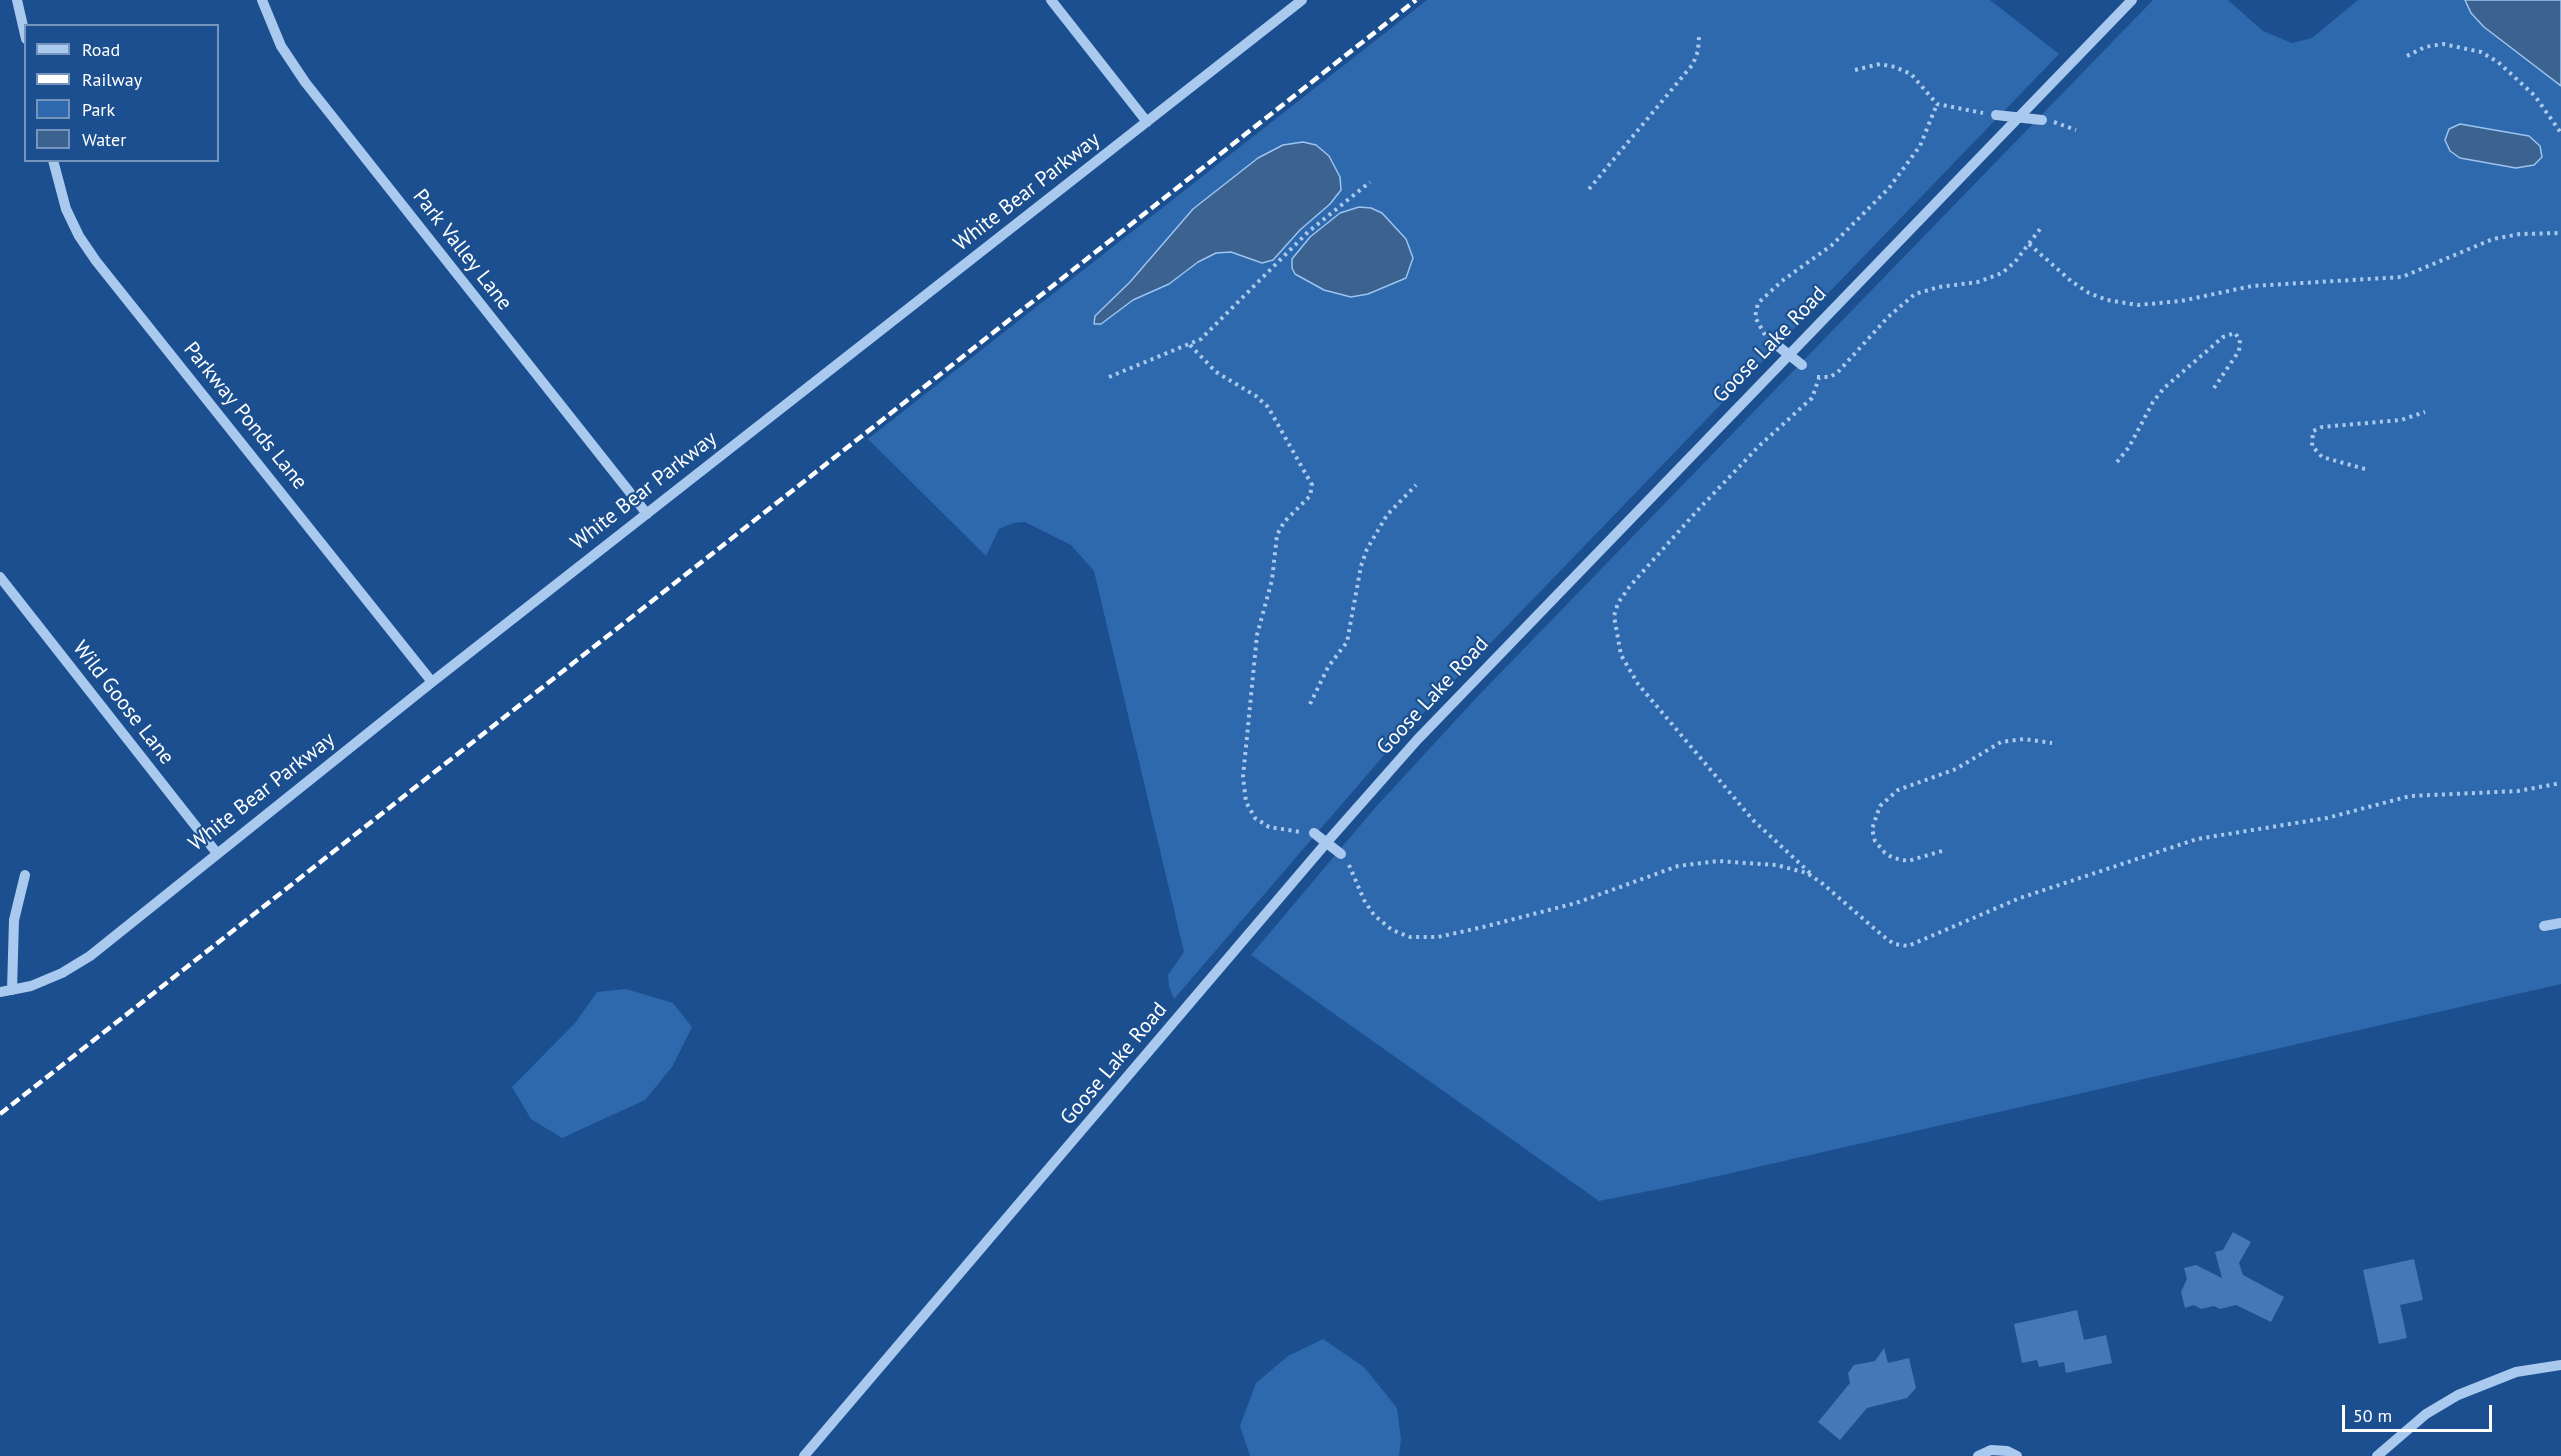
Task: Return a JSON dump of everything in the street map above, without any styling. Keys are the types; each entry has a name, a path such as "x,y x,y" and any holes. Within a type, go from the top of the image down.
{"street":[{"path":"17,0 24,30"},
{"name":"Park Valley Lane","path":"262,0 281,46 305,82 647,514"},
{"path":"1051,0 1147,123"},
{"name":"White Bear Parkway","path":"0,992 31,986 62,973 90,956 216,852 1302,0"},
{"name":"Goose Lake Road","path":"804,1456 1327,842 1463,691 2132,0"},
{"path":"1996,116 2042,120"},
{"name":"Parkway Ponds Lane","path":"54,162 66,209 79,236 96,261 432,682"},
{"path":"1774,343 1802,366"},
{"name":"Wild Goose Lane","path":"0,577 216,852"},
{"path":"1314,833 1341,854"},
{"path":"12,990 14,920 25,875"},
{"path":"2544,926 2561,923"},
{"path":"2377,1456 2426,1414 2469,1390 2516,1372 2561,1365"},
{"path":"1977,1456 1991,1450 2007,1451 2017,1456"}],"path":[{"path":"1589,189 1693,64 1698,51 1699,37"},
{"path":"2407,56 2425,48 2443,44 2481,52 2498,62 2535,96 2561,133"},
{"path":"1855,70 1880,64 1904,70 1917,80 1937,104 1996,116"},
{"path":"1774,343 1756,322 1755,312 1758,303 1776,286 1832,245 1889,188 1920,146 1937,104"},
{"path":"2042,120 2076,130"},
{"path":"1109,377 1190,345 1208,334 1319,222 1370,182"},
{"path":"1802,366 1819,378 1830,377 1838,372 1888,318 1916,294 1932,288 1969,284 1994,277 2009,268 2040,229"},
{"path":"2029,244 2071,281 2089,292 2107,300 2138,305 2181,301 2252,286 2360,282 2402,277 2493,239 2520,234 2561,233"},
{"path":"2117,462 2129,447 2153,402 2164,388 2223,337 2235,333 2240,340 2239,351 2214,388"},
{"path":"1190,345 1216,372 1256,396 1268,406 1311,485 1310,496 1284,522 1277,536 1272,580 1257,635 1244,777 1247,807 1259,822 1276,829 1314,833"},
{"path":"1819,378 1812,398 1747,458 1630,586 1618,603 1614,624 1621,655 1638,684 1754,820 1815,878 1894,944 1908,946 2001,905 2198,839 2340,815 2410,796 2532,789 2561,783"},
{"path":"2366,469 2322,457 2312,446 2312,433 2322,427 2401,420 2425,412"},
{"path":"1310,704 1322,678 1349,637 1361,566 1367,549 1387,515 1416,485"},
{"path":"1942,851 1908,861 1893,858 1875,842 1872,829 1875,814 1885,800 1904,787 1956,768 2001,742 2024,739 2052,743"},
{"path":"1341,854 1374,915 1392,930 1419,938 1448,935 1559,908 1650,874 1693,863 1718,861 1776,865 1815,878"}],"green space":[{"path":"1427,0 1990,0 2059,54 1398,739 1174,999 1169,987 1168,975 1184,952 1094,571 1071,545 1025,522 1013,523 999,529 986,556 868,439"},
{"path":"2153,0 2228,0 2263,31 2292,43 2312,38 2358,0 2465,0 2468,5 2489,0 2561,0 2561,984 1674,1186 1599,1201 1251,955 1374,809 1478,696"},
{"path":"626,989 673,1003 692,1027 672,1067 645,1100 562,1138 531,1119 512,1087 576,1022 597,992"},
{"path":"1323,1339 1364,1367 1397,1408 1401,1439 1399,1456 1250,1456 1240,1426 1256,1383 1288,1356"}],"water":[{"path":"2465,0 2561,0 2561,86 2484,27 2471,13"},
{"path":"2460,124 2529,136 2540,146 2542,157 2534,165 2516,168 2460,158 2450,151 2445,140 2449,129"},
{"path":"1303,142 1316,145 1329,156 1340,177 1341,190 1330,204 1300,230 1273,260 1262,263 1231,252 1216,253 1198,262 1169,284 1133,300 1101,324 1094,324 1095,316 1130,282 1193,209 1258,158 1283,145"},
{"path":"1359,207 1371,208 1382,213 1406,239 1413,258 1406,278 1368,294 1351,297 1324,290 1295,274 1292,259 1310,237 1340,213"}],"building":[{"path":"2233,1232 2251,1242 2239,1263 2243,1275 2284,1297 2271,1322 2236,1305 2220,1309 2214,1306 2201,1309 2194,1305 2185,1308 2181,1292 2187,1279 2184,1268 2196,1265 2222,1278 2215,1252 2223,1250"},
{"path":"2414,1259 2423,1300 2400,1305 2407,1338 2379,1344 2363,1270"},
{"path":"2077,1310 2084,1340 2106,1335 2112,1363 2066,1373 2064,1362 2039,1367 2037,1360 2022,1363 2014,1324"},
{"path":"1884,1348 1888,1363 1909,1358 1916,1388 1907,1398 1867,1408 1840,1440 1818,1422 1850,1383 1848,1373 1854,1365 1875,1361"}],"railway":[{"path":"0,1114 1416,0"}]}
